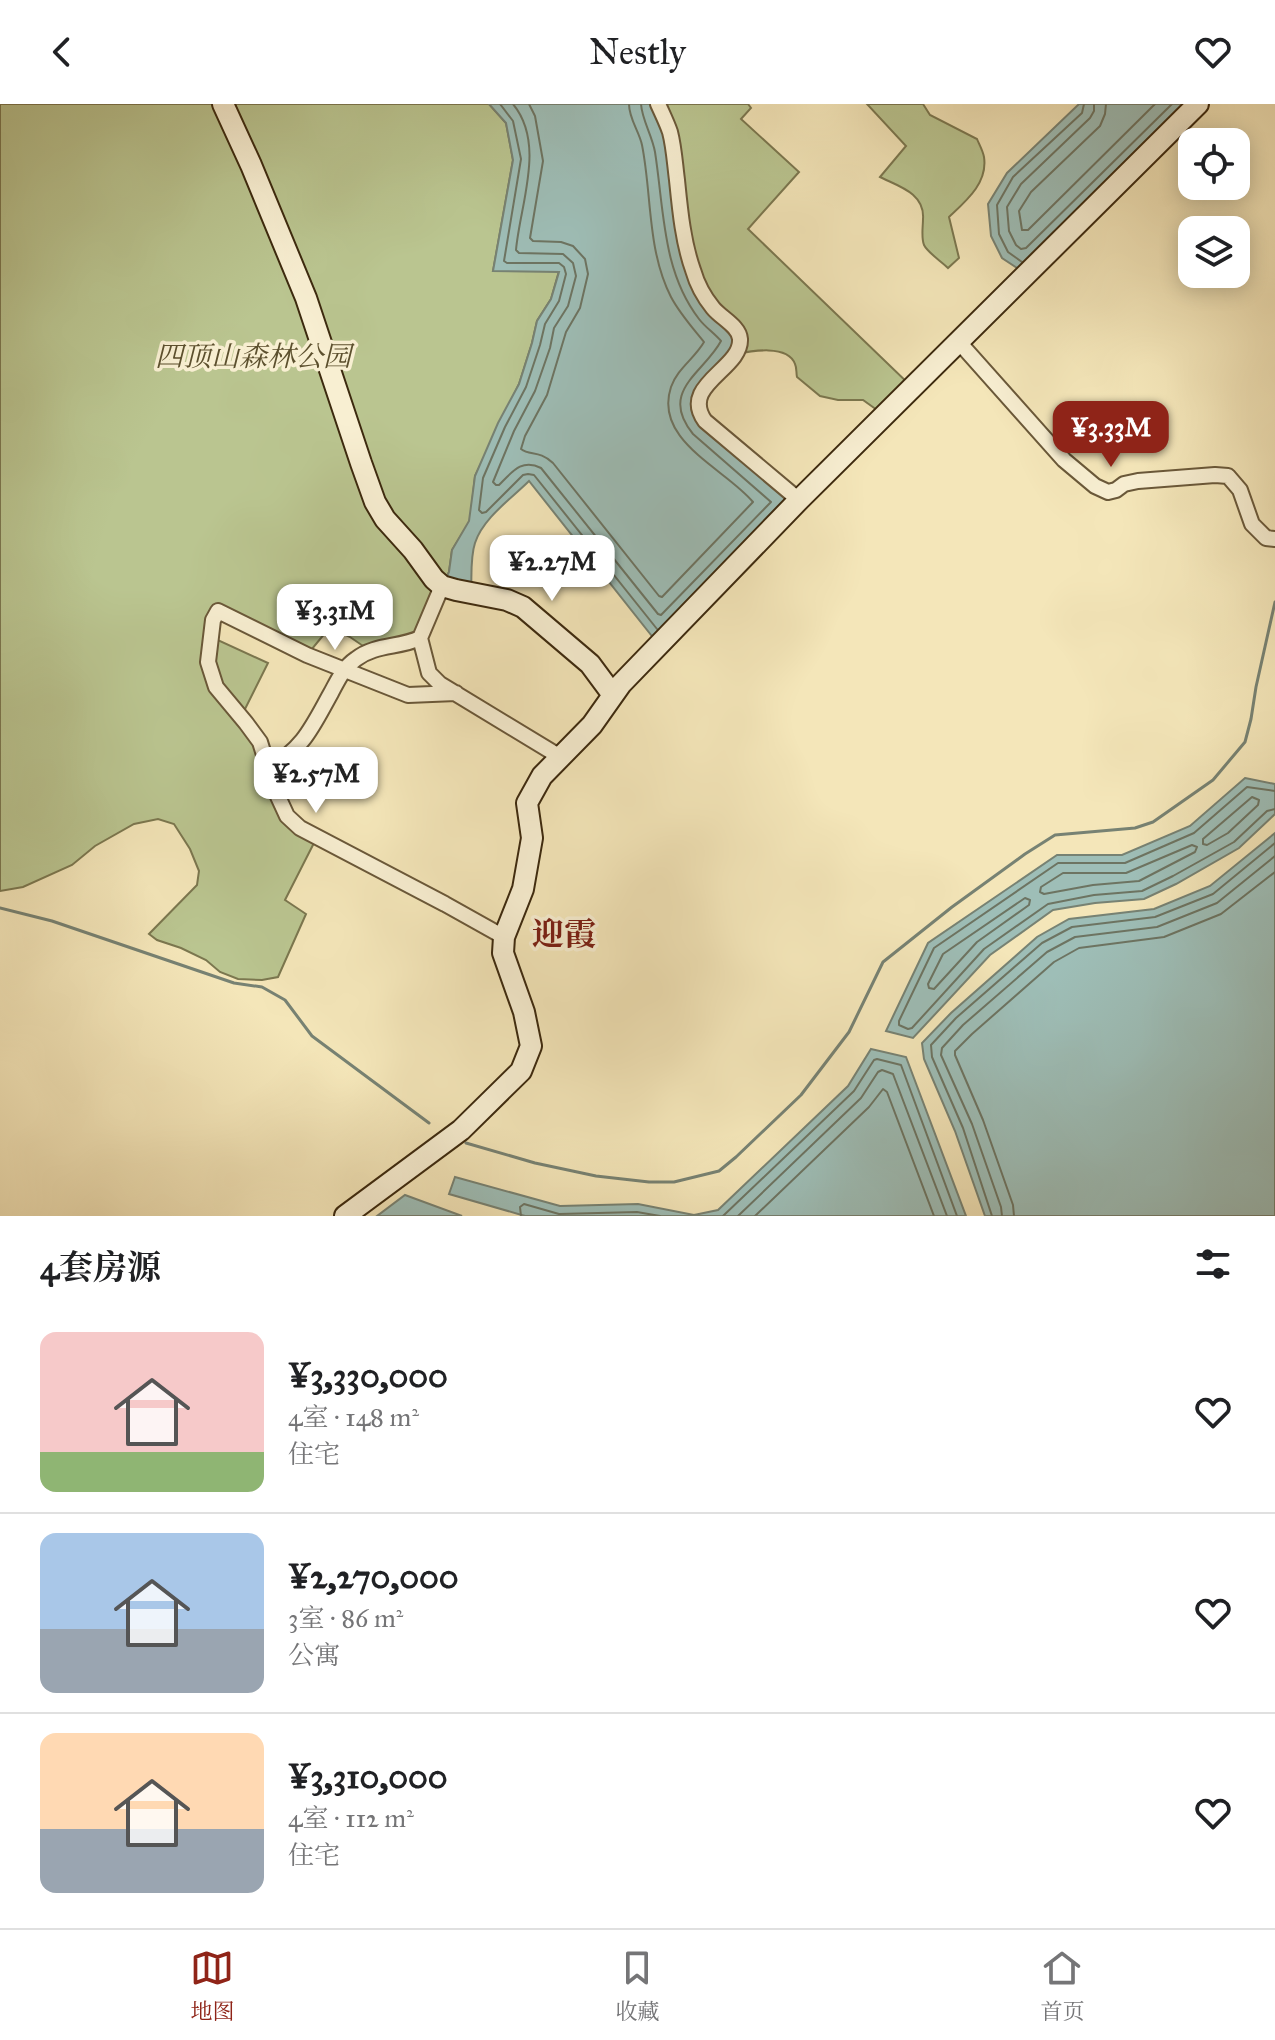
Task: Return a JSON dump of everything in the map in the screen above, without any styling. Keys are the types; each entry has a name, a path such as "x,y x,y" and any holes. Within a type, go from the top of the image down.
{"main road":[{"path":"223,104 306,298 361,463 375,502 385,519 442,586 507,600 523,607 590,664 613,695"},
{"path":"345,1216 461,1130 521,1071 531,1046 524,1012 503,953 504,937 523,889 532,838 527,803 542,776 592,725 621,684 799,500 1198,104"}],"street":[{"path":"658,104 670,133 684,237 693,271 714,310 739,333 740,340 735,354 699,397 701,415 799,500"},
{"path":"958,341 1064,460 1095,486 1108,492 1138,481 1228,476 1240,490 1252,524 1266,538 1275,539"},
{"path":"442,586 420,638 429,673 440,684 562,758"},
{"path":"456,693 408,695 307,655 218,611 213,620 208,662 216,687 260,742 287,816 300,828 504,937"},
{"path":"269,768 303,742 344,669 369,650 420,638"}],"green space":[{"name":"四顶山森林公园","path":"0,104 489,104 506,123 513,160 493,271 559,271 551,299 537,321 519,384 475,476 470,521 452,550 449,572 420,638 369,650 330,627 307,655 218,611 211,637 268,663 241,717 287,816 317,837 285,900 306,914 278,977 238,979 220,972 206,960 149,934 197,885 199,871 174,824 158,819 134,824 95,846 72,865 23,887 0,891"},
{"path":"658,104 748,104 751,108 741,119 799,172 748,229 912,387 884,415 863,400 820,396 797,377 795,364 785,354 768,350 735,354 706,297"},
{"path":"867,104 923,104 930,115 977,139 984,157 983,175 974,191 949,217 959,258 948,268 924,245 920,203 902,187 880,177 906,146"}],"water":[{"path":"489,104 658,104 693,271 739,333 699,408 799,500 659,645 529,481 491,517 479,534 472,555 471,593 442,586 449,572 452,550 469,521 475,476 519,384 537,321 551,299 559,272 493,271 513,160 506,123"},
{"path":"1079,104 1198,104 1026,274 1002,258 991,236 988,204 1007,173"},
{"path":"1245,778 1275,784 1275,814 1239,848 1144,899 1053,910 990,955 913,1038 886,1031 928,943 1057,855 1122,855 1190,826"},
{"path":"1275,833 1275,1216 985,1216 955,1131 924,1059 922,1043 951,1013 1037,937 1069,919 1154,909 1210,886"},
{"path":"871,1049 906,1057 966,1216 525,1216 449,1194 455,1177 560,1206 638,1204 694,1215 718,1210 848,1086"},
{"path":"405,1195 462,1216 377,1216"}],"waterway":[{"path":"466,1143 535,1163 596,1176 649,1182 674,1182 719,1171 801,1095 849,1032 883,962 952,907 1055,835 1135,828 1153,822 1213,780 1245,742 1275,602"},
{"path":"0,908 52,921 234,983 262,987 285,1000 312,1036 429,1123"}],"district":[{"name":"迎霞","path":"564,934"}]}
